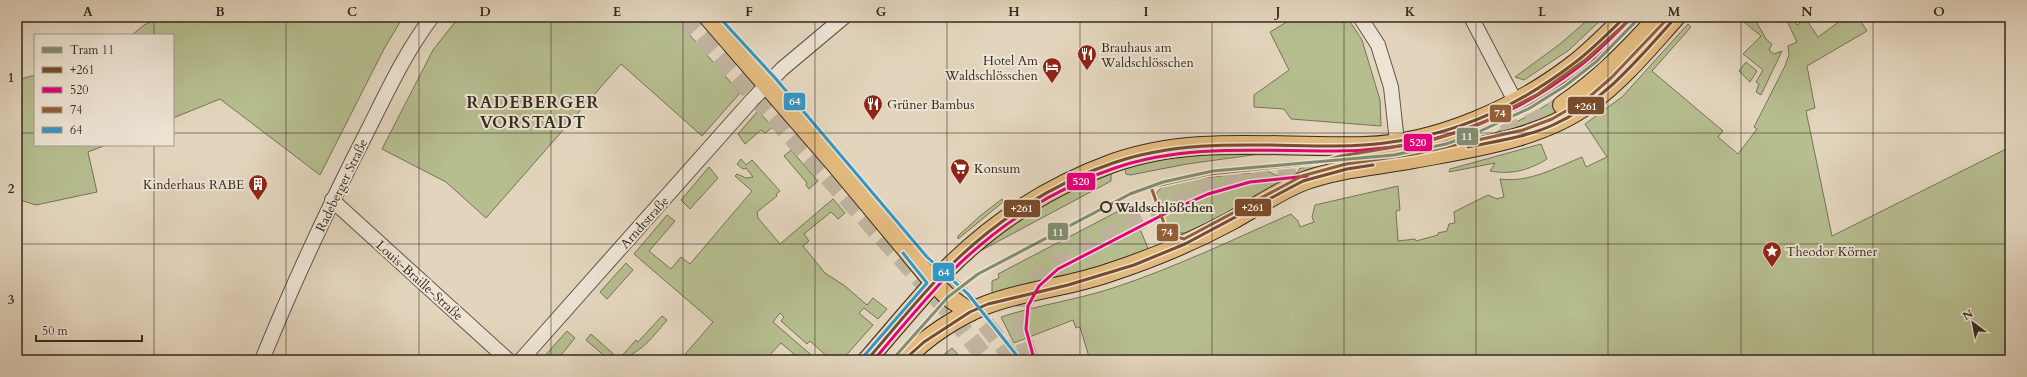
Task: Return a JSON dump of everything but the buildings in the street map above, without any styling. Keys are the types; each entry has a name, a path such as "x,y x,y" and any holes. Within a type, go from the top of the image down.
{"main road":[{"path":"708,17 836,165 934,283 948,297 970,312"},
{"path":"867,360 934,283 975,244 1032,201 1069,181 1115,162 1161,151 1211,145 1362,146 1397,142 1449,130 1480,118 1515,101 1550,81 1595,47 1625,17"},
{"path":"1562,105 1584,90 1612,65 1658,17"},
{"path":"904,360 924,342 970,312 1004,300 1068,285 1134,265 1185,244 1303,181 1347,169 1415,159 1524,135 1554,124 1591,102 1616,81 1676,17"}],"street":[{"name":"Radeberger Straße","path":"262,360 286,302 332,200 406,56 432,17"},
{"name":"Arndtstraße","path":"521,360 767,84 844,17"},
{"path":"1360,17 1378,45 1390,86 1397,142"},
{"path":"1471,17 1515,101"},
{"name":"Louis-Braille-Straße","path":"332,200 508,360"}],"green space":[{"path":"162,17 403,17 384,49 320,175 220,99 174,118 174,34 133,34 144,25"},
{"path":"459,17 674,17 740,93 702,136 621,64 486,218 446,182 382,149 433,50"},
{"path":"1295,17 1347,17 1362,40 1380,100 1381,126 1291,119 1284,109 1254,107 1254,95 1289,70 1270,32"},
{"path":"1591,17 1604,17 1569,50 1524,80 1515,77 1560,44"},
{"path":"1738,17 1762,17 1757,23 1766,39 1772,44 1769,50 1774,54 1782,51 1761,95 1756,92 1759,84 1756,82 1763,70 1743,54 1761,36"},
{"path":"1785,17 1792,17 1797,25 1806,19 1818,37 1843,19 1842,17 1858,17 1867,31 1807,66 1815,108 1806,111 1832,236 2010,147 2010,360 1085,360 1089,357 1080,327 1076,328 1073,320 1014,343 1001,317 1085,296 1136,280 1203,253 1291,214 1298,221 1300,227 1314,222 1312,217 1315,205 1398,186 1400,210 1396,211 1398,241 1415,239 1416,241 1438,235 1438,233 1447,231 1449,224 1455,223 1454,212 1488,195 1497,199 1504,197 1500,179 1511,180 1532,177 1582,157 1586,167 1607,157 1585,124 1622,97 1688,24 1691,27 1652,71 1723,131 1718,137 1738,154 1757,129 1754,127 1785,66 1789,55 1788,46 1797,42"},
{"path":"1746,62 1757,71 1750,82 1739,71"},
{"path":"34,75 34,146 103,146 88,152 97,192 36,205 17,199 17,80"},
{"path":"1556,99 1565,113 1549,121 1485,138 1532,114"},
{"path":"758,111 773,127 765,133 761,130 745,144 738,134"},
{"path":"1541,144 1547,159 1527,169 1513,172 1490,171 1495,163 1449,172 1450,169"},
{"path":"791,150 818,181 809,189 806,185 807,183 784,156"},
{"path":"1197,153 1267,153 1187,164 1130,175 1126,174 1125,169 1136,164"},
{"path":"741,159 746,165 752,160 780,191 776,194 777,196 757,212 758,218 780,244 833,199 845,213 838,219 831,212 804,234 809,241 803,246 825,273 845,286 867,305 873,298 887,309 878,319 864,308 859,313 873,325 842,360 831,360 810,341 807,344 781,321 784,317 780,313 773,322 817,360 801,360 781,343 765,360 680,360 713,322 634,254 667,215 675,221 649,251 671,269 681,257 690,264 752,191 735,176 737,174 746,178 753,177 746,168 743,169 737,164"},
{"path":"709,167 718,178 690,209 681,200"},
{"path":"1314,167 1311,172 1194,234 1171,232 1167,228 1156,197 1157,192 1163,186 1193,179 1268,171 1281,177 1290,177 1300,168"},
{"path":"1105,174 1111,174 1111,181 982,250 1010,226 1025,216 1056,198"},
{"path":"1002,199 1003,202 958,239 958,236 980,216"},
{"path":"1130,205 1150,253 1120,263 992,296 992,281 999,278 998,274"},
{"path":"626,263 633,270 607,299 600,292"},
{"path":"662,316 667,320 642,347 619,359 636,340 638,342"},
{"path":"567,331 575,338 557,360 541,360"},
{"path":"591,334 619,359 609,360 586,340"},
{"path":"952,348 963,360 937,360"}],"tunnel":[{"path":"683,17 947,309 987,360"},
{"path":"1503,134 1537,120 1562,105"},
{"path":"1029,360 1021,329 1023,305 1028,293 1035,283 1055,265 1172,204 1206,189 1249,177 1331,167"},
{"path":"929,266 964,297 1014,360"}],"tram line":[{"name":"11","path":"892,360 948,297 978,274 1130,194 1163,182 1213,171 1394,155 1446,144 1474,134 1530,108 1565,86 1597,61 1640,17"}],"transit line":[{"name":"64","path":"719,17 776,79 927,257 968,294 1018,357"},
{"name":"+261","path":"867,360 927,290 948,268 984,235 1024,206 1046,193 1090,172 1140,155 1167,150 1222,145 1367,145 1431,135 1461,126 1490,114 1518,100 1546,83 1587,53 1625,17"},
{"name":"74","path":"1628,21 1585,60 1538,94 1486,121 1458,132 1429,141 1341,156 1317,163 1209,174 1151,187 1168,234 1184,239 1302,176 1346,164 1414,154 1523,130 1552,119 1588,98 1612,77 1669,17"},
{"name":"+261","path":"1468,147 1533,133 1553,125 1589,104 1635,63 1676,17"},
{"name":"520","path":"874,360 931,293 951,272 987,239 1027,210 1070,186 1092,176 1141,160 1195,152 1222,150 1365,150 1430,140 1461,131 1521,105 1549,88 1577,68 1591,57 1628,21"},
{"name":"+261","path":"904,360 924,342 970,312 988,304 1068,285 1134,265 1185,244 1303,181 1347,169 1373,165"},
{"name":"520","path":"1034,359 1026,329 1028,306 1039,286 1058,269 1174,209 1208,194 1250,182 1307,176"},
{"name":"64","path":"863,357 927,283 903,253"}],"place":[{"name":"Brauhaus am Waldschlösschen","path":"1087,71"},
{"name":"Hotel Am Waldschlösschen","path":"1052,84"},
{"name":"Grüner Bambus","path":"873,121"},
{"name":"Konsum","path":"960,185"},
{"name":"Kinderhaus RABE","path":"258,201"},
{"name":"Waldschlößchen","path":"1106,207"},
{"name":"Theodor Körner","path":"1772,268"}],"district":[{"name":"RADEBERGER VORSTADT","path":"533,112"}]}
